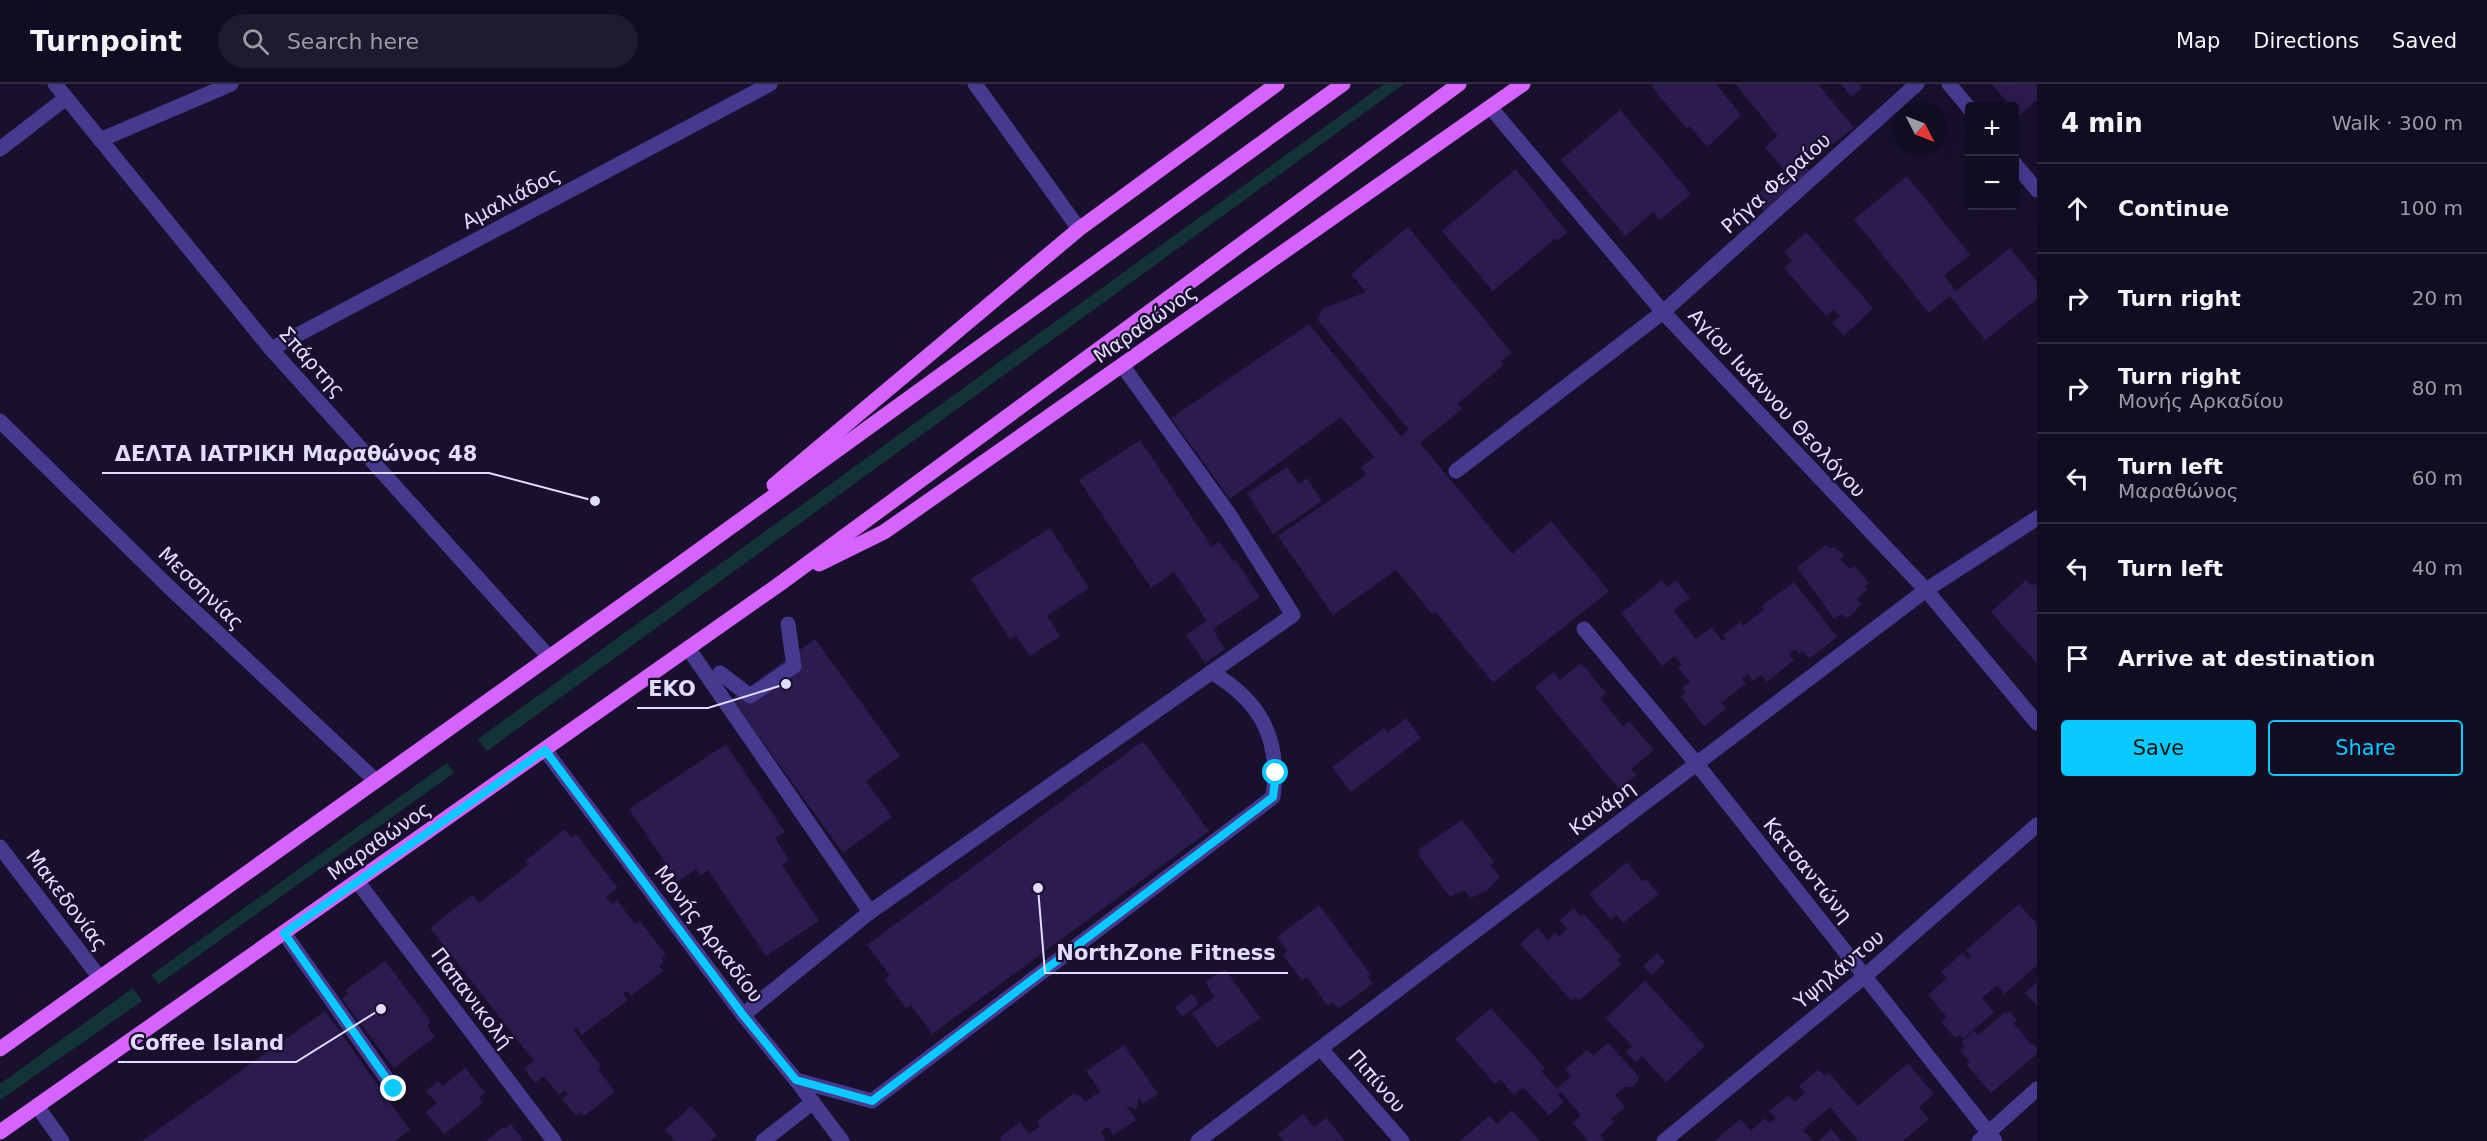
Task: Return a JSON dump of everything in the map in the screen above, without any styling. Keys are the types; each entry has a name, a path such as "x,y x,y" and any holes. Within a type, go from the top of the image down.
{"main road":[{"path":"677,566 1079,229 1277,84"},
{"path":"3,1042 100,978 677,566 1343,84"},
{"name":"Μαραθώνος","path":"0,1132 781,583 1459,84"},
{"name":"Μαραθώνος","path":"781,583 884,532 1523,84"}],"street":[{"name":"Σπάρτης","path":"55,84 271,348 549,657"},
{"path":"100,140 231,84"},
{"name":"Αμαλιάδος","path":"271,348 770,84"},
{"path":"975,84 1079,229"},
{"name":"Ρήγα Φεραίου","path":"1456,471 1663,312 1917,84"},
{"path":"1949,84 1965,103"},
{"path":"0,149 66,98"},
{"name":"Αγίου Ιωάννου Θεολόγου","path":"1491,108 1663,312 1926,590 2037,723"},
{"path":"2019,169 2037,190"},
{"path":"743,1015 870,912 1293,615 1229,514 1122,365"},
{"name":"Μεσσηνίας","path":"0,421 169,587 376,781"},
{"name":"Κανάρη","path":"1198,1141 1926,590 2037,518"},
{"path":"720,673 750,696 794,666 788,624"},
{"name":"Κατσαντώνη","path":"1584,629 1696,763 1866,976 1988,1138"},
{"path":"688,648 870,912"},
{"path":"796,1080 872,1101 1273,797 1276,773 1275,754 1262,719 1240,692 1211,672"},
{"name":"Μονής Αρκαδίου","path":"545,750 743,1015 842,1141"},
{"name":"Υψηλάντου","path":"1664,1141 1866,976 2037,825"},
{"name":"Μακεδονίας","path":"0,847 100,978"},
{"name":"Παπανικολή","path":"357,881 554,1141"},
{"path":"284,933 394,1089"},
{"name":"Πιπίνου","path":"1321,1049 1402,1141"},
{"path":"1988,1138 2037,1089"},
{"path":"763,1141 813,1102"},
{"path":"37,1106 62,1141"}],"green space":[{"path":"1384,84 1404,84 487,751 478,739"},
{"path":"447,763 454,773 159,984 151,975"},
{"path":"133,988 142,1001 0,1100 0,1084"}],"building":[{"path":"1655,84 1716,84 1741,115 1707,147 1690,126 1687,129 1652,87"},
{"path":"1735,84 1818,84 1854,128 1804,165 1810,172 1764,212 1752,199 1785,171 1765,147 1778,136"},
{"path":"1841,84 1859,84 1862,88 1851,97"},
{"path":"1991,84 2037,84 2037,100 2019,116 2019,102 2007,102"},
{"path":"1620,110 1691,194 1660,220 1653,212 1625,236 1561,160"},
{"path":"1516,169 1567,232 1558,240 1556,238 1493,291 1442,231"},
{"path":"1907,176 1970,255 1944,275 1956,291 2010,248 2037,281 2037,299 1985,340 1950,296 1929,313 1854,219"},
{"path":"1408,227 1512,353 1501,361 1504,365 1458,403 1462,409 1420,443 1512,554 1551,521 1609,591 1493,683 1435,611 1432,614 1396,570 1333,615 1278,536 1366,475 1361,467 1374,457 1341,417 1230,499 1171,418 1309,324 1401,436 1409,430 1317,319 1322,309 1366,292 1351,274"},
{"path":"1806,232 1873,308 1844,336 1832,323 1840,316 1834,309 1826,316 1784,268 1792,261 1784,252"},
{"path":"1140,440 1212,547 1219,541 1233,561 1235,559 1260,597 1213,629 1225,649 1205,663 1186,635 1207,621 1174,572 1151,588 1079,480"},
{"path":"1287,467 1299,484 1307,478 1322,501 1273,534 1247,493"},
{"path":"1050,528 1089,588 1047,616 1060,636 1030,656 1016,636 1010,639 971,579"},
{"path":"1826,545 1830,549 1834,547 1844,555 1840,559 1850,569 1854,565 1869,583 1865,587 1868,589 1857,599 1861,605 1847,619 1841,614 1834,619 1797,567"},
{"path":"1662,580 1668,587 1676,580 1690,598 1673,610 1696,639 1712,627 1722,641 1726,639 1723,635 1740,622 1743,626 1764,609 1762,606 1794,582 1837,637 1809,659 1803,651 1800,654 1795,649 1789,654 1794,660 1767,682 1761,675 1753,681 1748,674 1742,679 1746,684 1721,703 1726,709 1704,726 1681,697 1686,693 1682,688 1690,682 1678,668 1682,665 1675,656 1662,666 1621,613"},
{"path":"2026,580 2032,586 2035,583 2037,586 2037,664 1991,612"},
{"path":"815,639 900,756 866,781 892,817 843,853 732,699"},
{"path":"1581,663 1606,693 1600,698 1623,726 1629,721 1654,750 1631,769 1636,775 1619,789 1535,687 1554,672 1560,680"},
{"path":"1406,718 1421,738 1351,792 1332,767 1384,728 1387,733"},
{"path":"1143,741 1209,831 932,1034 911,1005 906,1008 885,980 890,976 867,945"},
{"path":"726,744 785,832 775,838 789,860 782,865 819,921 766,956 708,870 700,876 696,869 678,882 629,809"},
{"path":"1462,820 1494,862 1490,865 1500,877 1488,890 1471,898 1464,890 1450,897 1420,857 1418,850"},
{"path":"565,829 571,838 576,834 618,888 606,897 612,904 617,900 635,924 640,921 666,955 661,958 664,961 659,966 663,971 631,996 627,991 623,994 628,1000 582,1035 577,1028 573,1030 601,1066 598,1069 615,1092 584,1116 581,1112 576,1116 562,1099 568,1094 565,1090 559,1095 544,1076 535,1083 524,1069 534,1061 430,928 472,895 479,903 528,865 525,861"},
{"path":"1627,862 1643,882 1646,879 1659,894 1623,923 1617,915 1611,920 1589,894"},
{"path":"2019,904 2037,924 2037,968 2036,966 2004,994 1997,985 1982,998 1994,1012 1963,1039 1959,1035 1955,1038 1941,1022 1947,1017 1928,995 1947,978 1941,972 1962,953 1968,959 1971,956 1966,950"},
{"path":"1319,905 1371,975 1368,977 1373,984 1338,1009 1333,1002 1328,1006 1307,977 1302,981 1283,955 1287,951 1277,937"},
{"path":"1574,908 1581,916 1584,914 1621,956 1617,959 1621,964 1579,1001 1576,997 1572,1001 1520,944 1538,928 1548,940 1555,933 1559,937 1567,929 1560,921"},
{"path":"1657,953 1665,962 1652,975 1643,966"},
{"path":"385,961 431,1022 427,1026 435,1037 394,1068 342,999 348,994 345,990"},
{"path":"1225,969 1260,1018 1217,1048 1192,1013 1215,997 1205,982"},
{"path":"1645,981 1705,1046 1666,1082 1642,1056 1636,1062 1626,1052 1632,1046 1606,1018"},
{"path":"2037,982 2037,1006 2025,993"},
{"path":"1192,994 1199,1004 1182,1017 1175,1007"},
{"path":"1491,1008 1545,1068 1541,1071 1557,1088 1571,1076 1565,1069 1587,1050 1593,1056 1608,1043 1635,1072 1639,1077 1637,1082 1632,1087 1624,1087 1615,1095 1625,1107 1611,1119 1614,1122 1600,1135 1605,1141 1586,1141 1588,1140 1573,1123 1581,1115 1561,1092 1557,1095 1564,1102 1549,1115 1523,1087 1514,1095 1500,1079 1495,1084 1455,1039"},
{"path":"325,1011 410,1130 395,1141 142,1141"},
{"path":"2010,1011 2017,1021 2013,1023 2032,1045 2034,1044 2037,1054 1991,1093 1966,1064 1970,1062 1960,1050 1965,1047 1961,1042 1974,1031 1978,1035 2005,1012 2006,1014"},
{"path":"1124,1045 1158,1094 1143,1104 1138,1097 1138,1106 1135,1109 1126,1105 1136,1120 1113,1135 1108,1127 1104,1129 1101,1132 1106,1141 1000,1141 1002,1139 1000,1137 1020,1122 1029,1134 1040,1126 1037,1121 1074,1093 1077,1096 1080,1094 1085,1102 1100,1091 1086,1071"},
{"path":"1908,1063 1934,1094 1919,1107 1929,1119 1903,1141 1858,1141 1830,1107 1803,1130 1813,1141 1714,1141 1740,1119 1751,1131 1765,1118 1769,1123 1776,1118 1769,1111 1789,1095 1795,1102 1805,1093 1799,1086 1818,1069 1825,1076 1829,1073 1858,1106"},
{"path":"465,1068 485,1093 479,1098 483,1103 444,1134 426,1112 437,1103 426,1091 438,1081 443,1086"},
{"path":"691,1106 717,1135 710,1141 675,1141 665,1130"},
{"path":"1512,1110 1540,1141 1460,1141 1489,1116 1497,1124"},
{"path":"1303,1114 1314,1127 1326,1118 1345,1141 1284,1141 1278,1134"},
{"path":"511,1124 524,1141 486,1141 503,1127 505,1129"},
{"path":"1831,1129 1842,1141 1819,1141"}],"place":[{"name":"ΔΕΛΤΑ ΙΑΤΡΙΚΗ Μαραθώνος 48","path":"595,501"},
{"name":"EKO","path":"786,684"},
{"name":"NorthZone Fitness","path":"1038,888"},
{"name":"Coffee Island","path":"381,1009"}],"route":[{"path":"394,1089 284,933 545,750 743,1015 796,1080 872,1101 1273,797 1276,773"}]}
